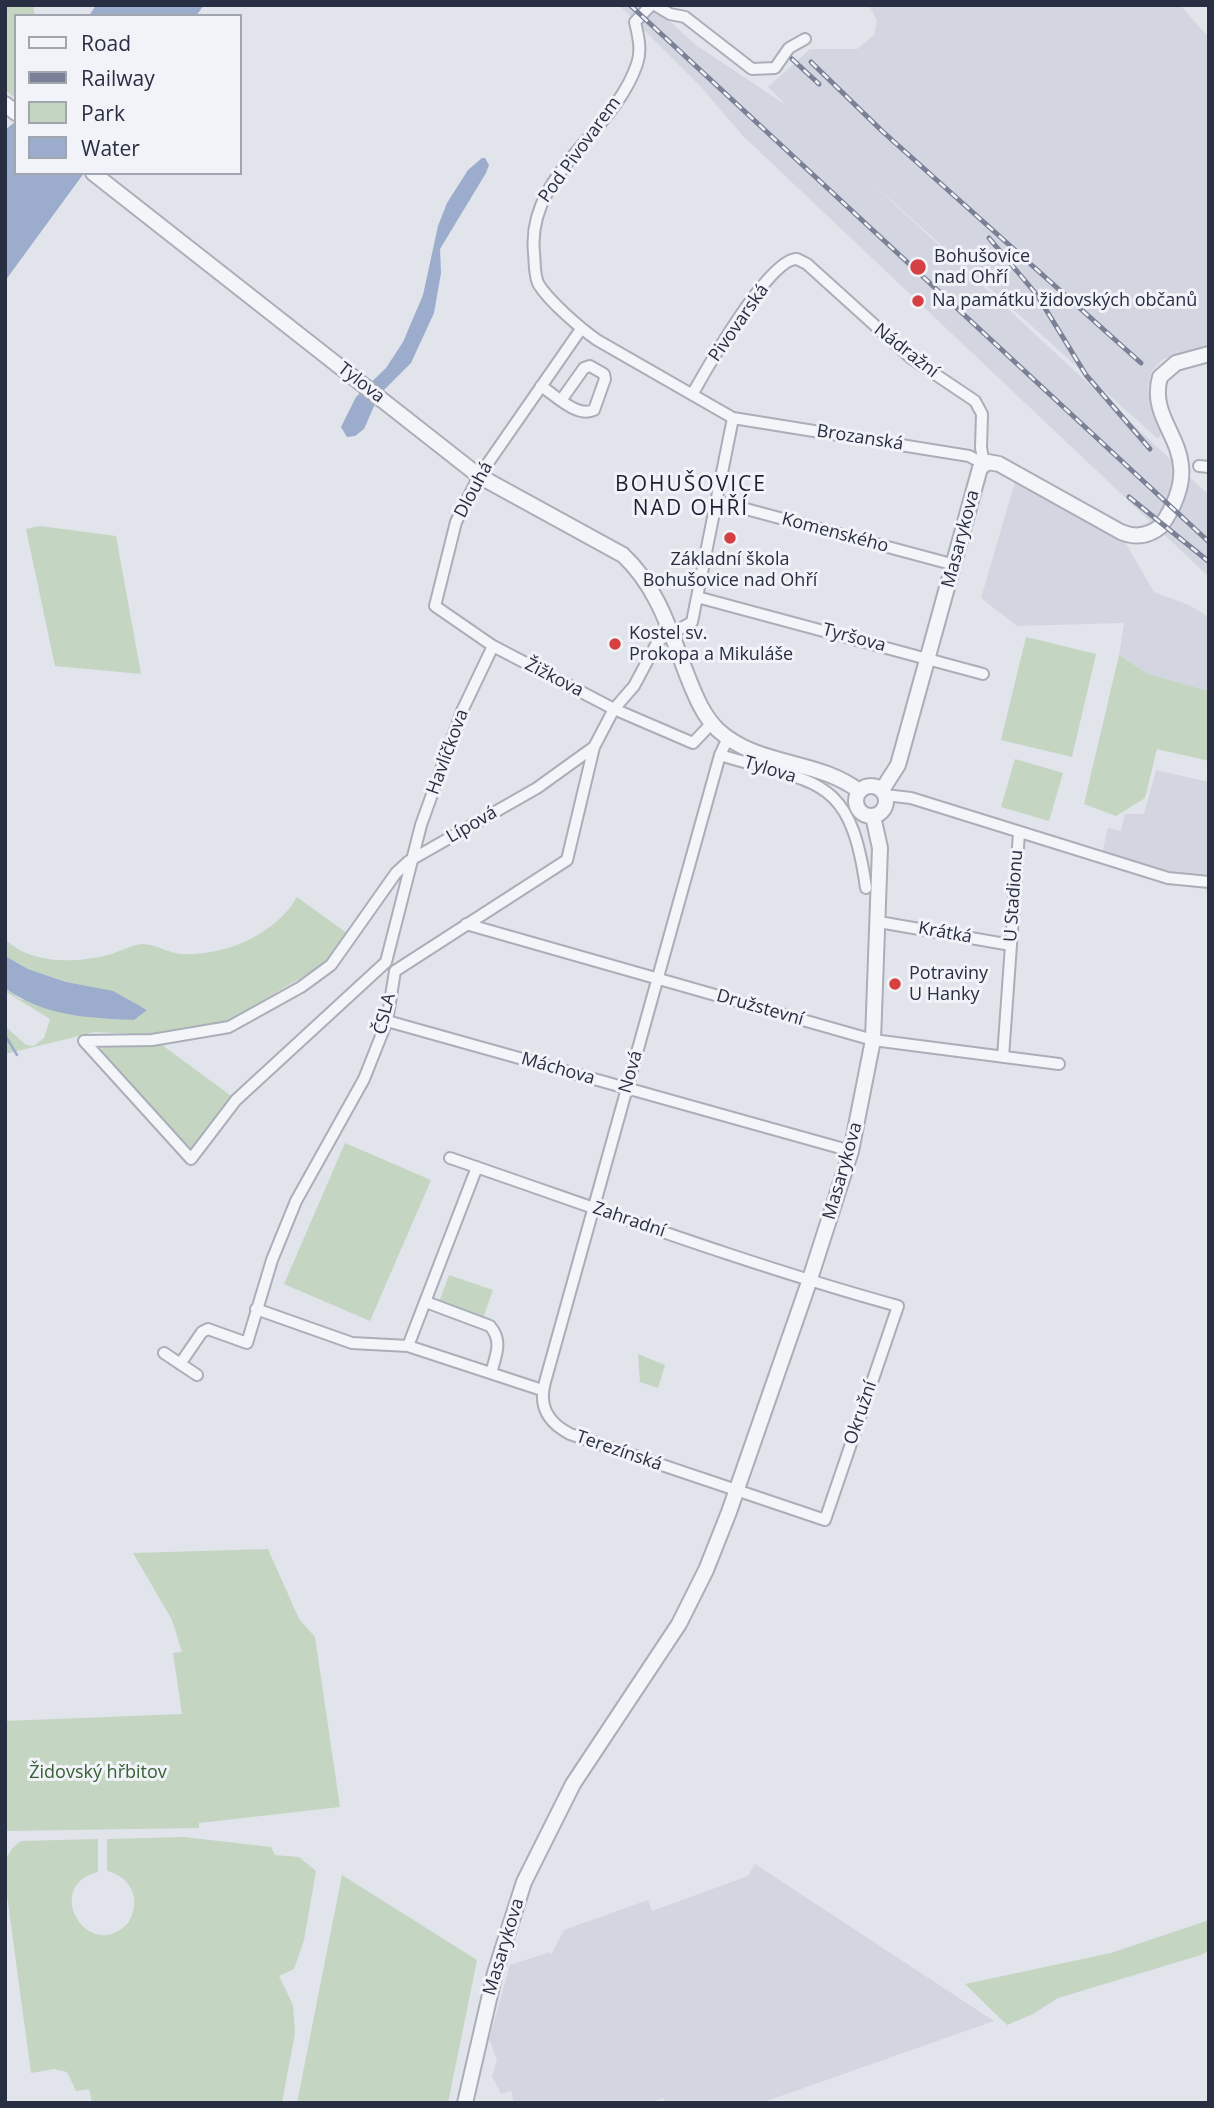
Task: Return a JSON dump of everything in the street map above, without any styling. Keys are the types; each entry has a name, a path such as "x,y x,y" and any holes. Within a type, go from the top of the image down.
{"street":[{"name":"Pod Pivovarem","path":"581,329 537,283 534,222 547,192 619,97 637,65 640,47 635,22 653,5 670,14 685,17 751,69 775,68 789,48 806,39"},
{"name":"Tylova","path":"95,175 479,476 623,555 649,583 672,632 698,701 712,723 729,738 757,753 830,775 859,792"},
{"name":"Pivovarská","path":"693,393 729,331 779,267 790,259"},
{"name":"Nádražní","path":"790,259 807,264 911,358 975,401 982,414 981,448 985,464"},
{"name":"Dlouhá","path":"493,646 435,606 456,522 479,476 581,329"},
{"path":"581,329 733,418 697,597"},
{"path":"985,464 996,462 1121,532 1137,536 1157,529 1174,514 1204,467 1193,446 1162,402 1159,382 1170,366 1209,354"},
{"path":"541,386 562,400 579,411 587,413 594,410 606,379 604,374 590,366 584,368 562,400"},
{"name":"Brozanská","path":"733,418 969,456 985,464"},
{"name":"Masarykova","path":"884,793 898,765 979,471 985,464"},
{"name":"Komenského","path":"716,501 955,565"},
{"name":"Lípová","path":"409,862 537,788 594,747 614,709 634,686 658,641 692,622 697,597"},
{"name":"Tyršova","path":"697,597 929,659"},
{"name":"Žižkova","path":"493,646 614,709 693,743 712,723"},
{"name":"Havlíčkova","path":"409,862 462,711 493,646"},
{"path":"929,659 984,674"},
{"name":"Tylova","path":"729,738 720,755 827,790 851,821 860,844 866,888"},
{"name":"ČSLA","path":"180,1364 202,1332 208,1329 247,1343 272,1260 296,1201 364,1079 387,1021 395,971 567,860 594,747"},
{"name":"Nová","path":"542,1390 720,755"},
{"path":"873,786 884,793 884,809 873,816 859,811 856,801 859,792 873,786"},
{"name":"U Stadionu","path":"884,793 911,798 1018,833 1003,1057"},
{"name":"Masarykova","path":"465,2103 495,1973 524,1882 565,1798 679,1624 737,1491 851,1151 873,1040 880,848 873,816"},
{"path":"1018,833 1168,878 1209,882"},
{"path":"409,862 386,962 236,1100 191,1159 84,1041 152,1040 229,1027 301,987 331,965 396,873 409,862"},
{"name":"Krátká","path":"879,922 1011,945"},
{"name":"Družstevní","path":"466,924 873,1040 1059,1064"},
{"path":"386,962 395,971"},
{"name":"Máchova","path":"387,1021 851,1151"},
{"name":"Zahradní","path":"450,1158 809,1282"},
{"path":"408,1346 477,1167"},
{"name":"Okružní","path":"737,1491 825,1520 898,1306 809,1282"},
{"path":"425,1302 489,1326 495,1332 499,1347 491,1373"},
{"path":"256,1309 352,1343 408,1346 542,1390"},
{"path":"164,1353 197,1375"},
{"name":"Terezínská","path":"542,1390 543,1407 552,1424 570,1434 737,1491"}],"shaded area":[{"path":"619,5 652,5 696,45 786,105 768,87 810,49 857,49 874,35 877,21 869,5 1180,5 1209,38 1209,346 1163,359 1152,371 1148,388 1153,413 1164,429 1158,439 863,175 1209,495 1209,577 743,136 701,87"},
{"path":"1016,478 1125,542 1154,592 1189,605 1209,617 1209,691 1148,674 1119,655 1124,623 1017,626 981,598"},
{"path":"1156,770 1209,782 1209,876 1181,874 1102,853 1108,828 1121,831 1125,814 1144,814"},
{"path":"755,1864 994,2021 761,2103 665,2103 663,2098 650,2103 514,2103 511,2091 501,2094 492,2076 497,2060 489,2039 510,1965 550,1952 551,1955 564,1930 648,1900 652,1911 748,1876"}],"green space":[{"path":"5,5 33,5 35,14 14,14 14,97 5,90"},
{"path":"40,526 116,536 141,674 55,666 26,529"},
{"path":"1026,637 1096,654 1072,757 1001,740"},
{"path":"1119,655 1148,674 1209,691 1209,761 1157,749 1145,798 1116,816 1084,804"},
{"path":"1015,759 1063,773 1049,821 1001,807"},
{"path":"297,897 348,934 328,962 226,1022 151,1035 95,1032 5,1054 5,1026 26,1045 34,1046 44,1038 50,1019 6,992 5,988 20,999 134,1020 147,1009 28,969 5,956 5,939 28,954 54,960 95,958 144,944 181,954 198,954 231,947 262,932 288,910"},
{"path":"109,1043 162,1045 234,1098 193,1152 128,1087 100,1050"},
{"path":"345,1143 431,1180 370,1321 284,1284"},
{"path":"449,1275 493,1290 483,1318 439,1302"},
{"path":"638,1354 665,1365 658,1388 640,1382"},
{"name":"Židovský hřbitov","path":"268,1549 299,1619 315,1637 340,1807 199,1823 199,1828 5,1831 5,1721 182,1714 173,1653 182,1652 172,1620 133,1553"},
{"path":"184,1837 271,1847 275,1855 299,1857 316,1871 304,1940 294,1969 279,1976 293,2005 295,2033 282,2103 92,2103 89,2089 76,2091 67,2072 54,2069 31,2073 5,1881 6,1862 11,1851 21,1841 98,1839 98,1872 81,1880 73,1892 72,1905 77,1918 86,1929 99,1935 113,1933 128,1923 134,1906 134,1898 128,1884 116,1874 107,1871 107,1839"},
{"path":"342,1875 477,1960 448,2103 297,2103"},
{"path":"1209,1920 1209,1950 1201,1955 1058,1998 1033,2014 1007,2025 965,1984 1111,1953"}],"water":[{"path":"96,5 204,5 197,14 90,14"},
{"path":"14,123 14,175 83,175 5,281 5,130"},
{"path":"485,158 489,165 486,173 440,249 441,273 434,313 411,363 379,395 364,429 355,436 347,437 341,427 356,397 386,368 403,342 423,295 438,226 447,203 468,170"},
{"path":"5,956 28,969 66,982 113,991 147,1010 134,1020 66,1014 35,1005 5,988"}],"waterway":[{"path":"5,1035 17,1055"}],"railway":[{"path":"630,5 1209,542"},
{"path":"792,59 819,84"},
{"path":"811,62 882,131 1141,363"},
{"path":"989,238 1037,295 1086,375 1150,449"},
{"path":"1129,497 1208,561"}],"place":[{"name":"Bohušovice nad Ohří","path":"918,267"},
{"name":"Na památku židovských občanů","path":"918,301"},
{"name":"Základní škola Bohušovice nad Ohří","path":"730,538"},
{"name":"Kostel sv. Prokopa a Mikuláše","path":"615,644"},
{"name":"Potraviny U Hanky","path":"895,984"}],"district":[{"name":"BOHUŠOVICE NAD OHŘÍ","path":"691,497"}]}
